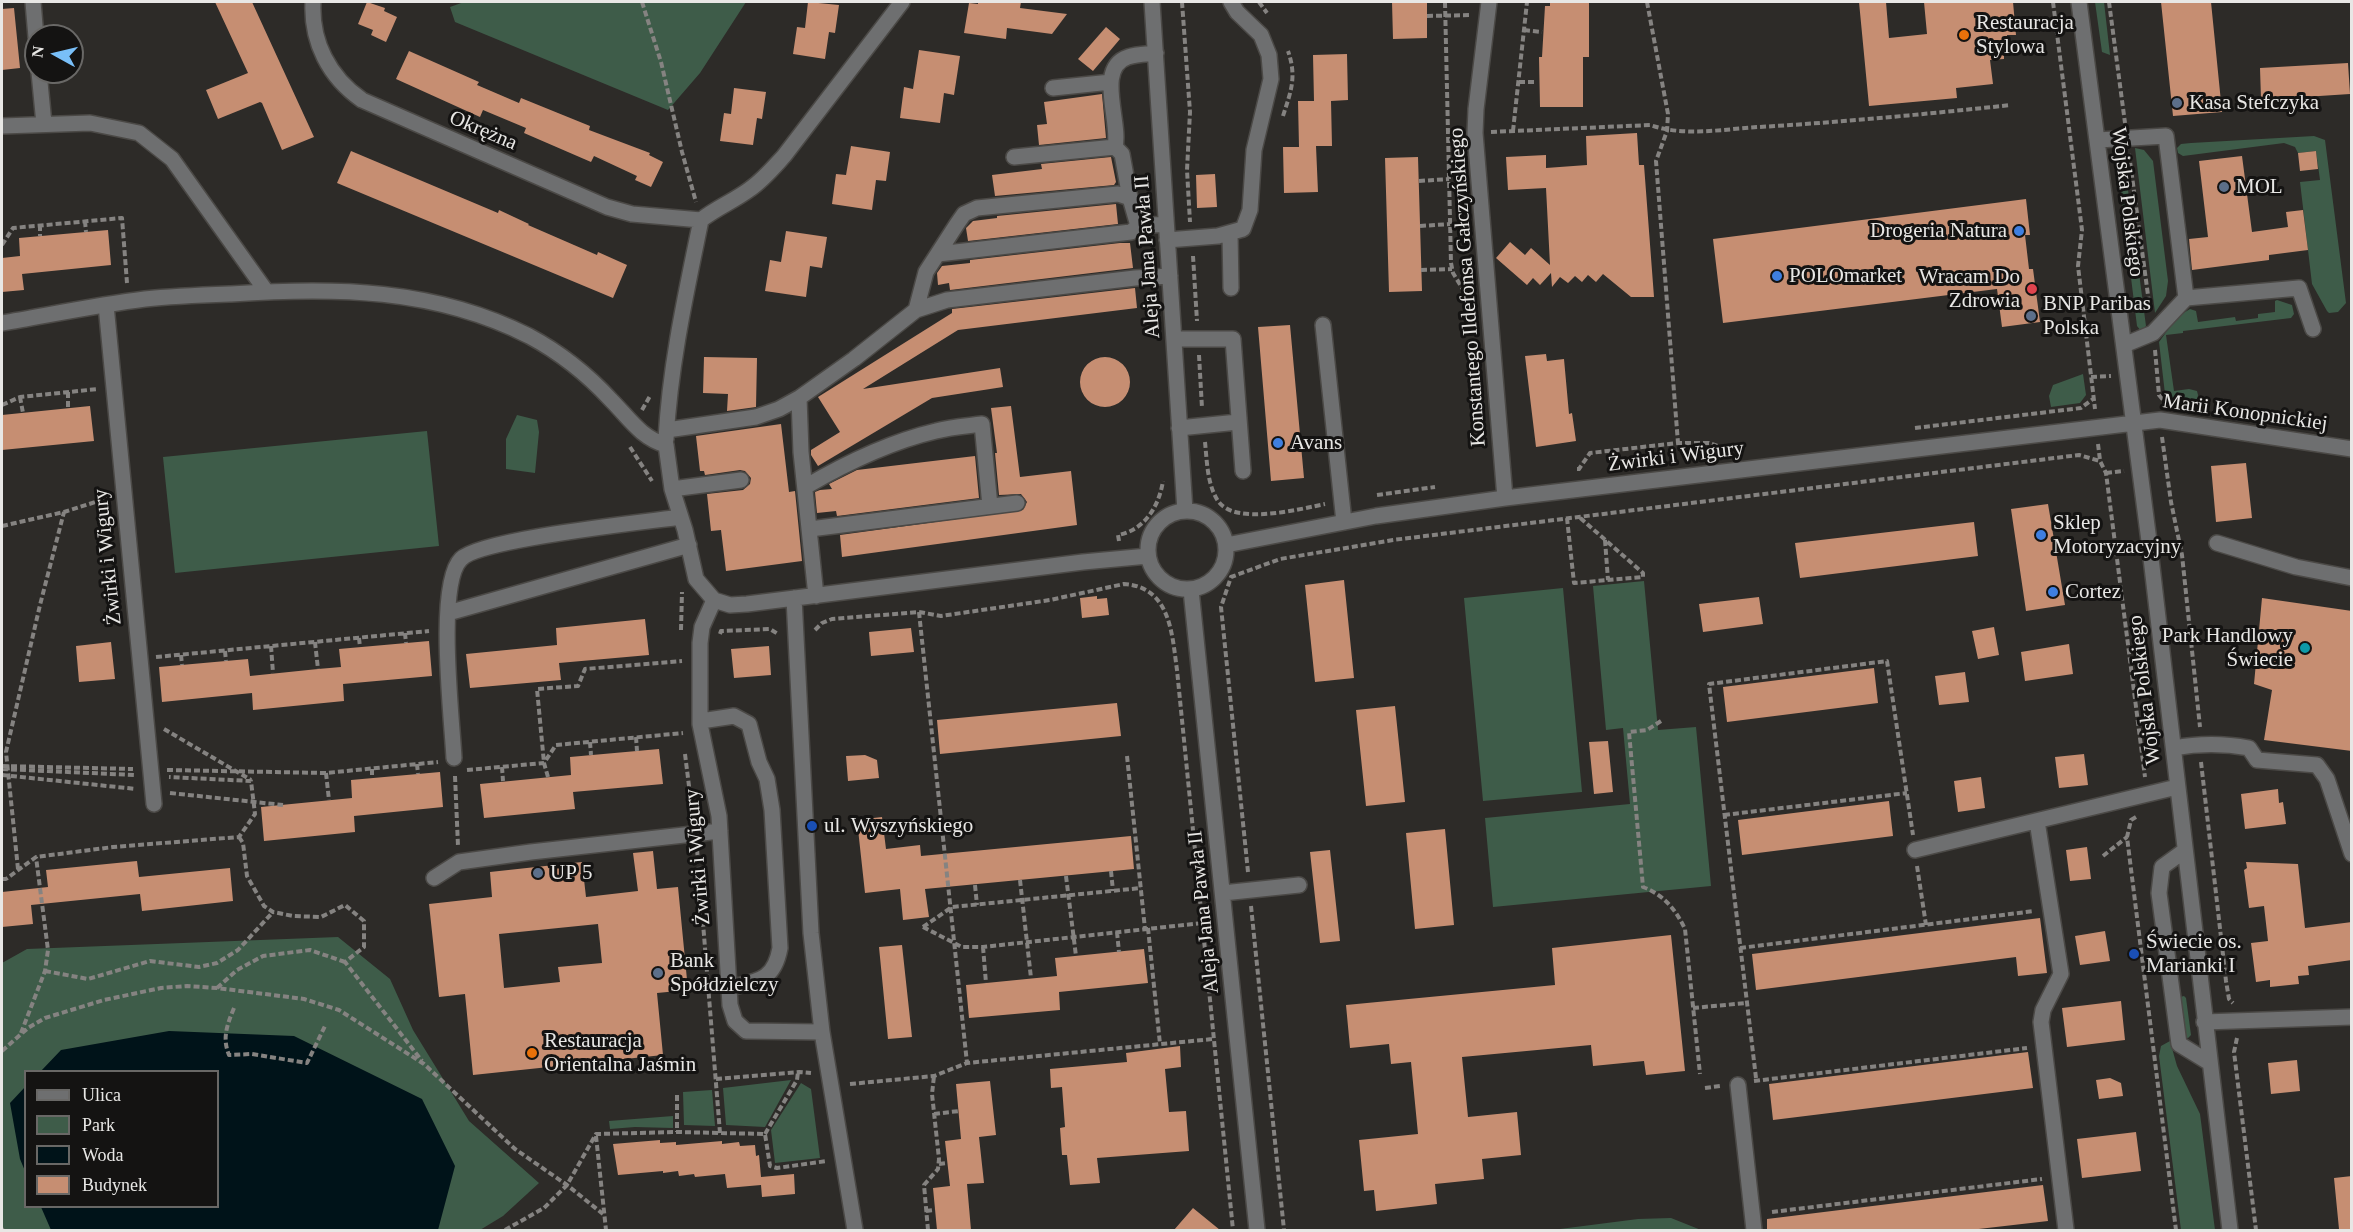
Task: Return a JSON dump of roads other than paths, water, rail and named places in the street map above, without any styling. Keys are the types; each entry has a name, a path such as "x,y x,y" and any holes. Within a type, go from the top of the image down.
{"street":[{"path":"33,2 35,24"},
{"name":"Okrężna","path":"312,2 314,25 325,61 348,90 362,100 607,207 632,214 701,220"},
{"path":"902,2 784,156 748,190 713,210 701,220 677,339 666,438 672,489 689,545 696,579 714,600 730,605 1148,556"},
{"name":"Aleja Jana Pawła II","path":"1152,2 1185,511"},
{"path":"1138,226 1192,238 1230,234 1243,229 1250,210 1254,150 1271,79 1269,55 1261,35 1238,12 1232,2"},
{"name":"Wojska Polskiego","path":"2079,2 2174,748 2184,851 2230,1230"},
{"name":"Konstantego Ildefonsa Gałczyńskiego","path":"1488,9 1475,133 1505,498"},
{"path":"1115,147 1118,136 1111,92 1111,74 1116,64 1127,57 1156,53"},
{"path":"1053,88 1111,82"},
{"path":"40,84 44,124"},
{"path":"2,126 90,123 139,133 172,159 266,291"},
{"path":"2098,140 2166,136 2186,298"},
{"path":"1014,158 1115,147"},
{"path":"1115,147 1122,154 1138,226"},
{"path":"916,310 926,272 964,214 977,208 1118,194 1130,198"},
{"path":"938,254 1131,232 1138,226"},
{"path":"1230,234 1231,288"},
{"path":"2,323 129,302 266,291 334,290 393,295 451,307 510,327 547,346 588,377 653,442 756,417 779,409 799,398 854,359 916,310 947,300 1170,276"},
{"path":"2124,345 2153,333 2186,298 2299,288 2313,329"},
{"name":"Żwirki i Wigury","path":"106,305 154,804"},
{"path":"1323,325 1344,522"},
{"path":"1174,339 1198,341 1233,339 1243,471"},
{"path":"799,398 801,452 816,596"},
{"name":"Marii Konopnickiej","path":"2133,423 2160,420 2352,448"},
{"path":"1179,428 1238,422"},
{"name":"Żwirki i Wigury","path":"1226,544 1344,522 1505,498 2073,432 2133,423"},
{"path":"805,488 835,470 891,444 938,430 982,424 990,506"},
{"path":"672,489 741,480"},
{"path":"810,529 1017,503"},
{"path":"1185,511 1195,511 1212,519 1224,535 1226,544 1224,563 1214,580 1191,590 1173,587 1158,578 1148,556 1148,543 1161,520 1172,513 1185,511"},
{"path":"454,764 448,613 453,573 461,559 473,551 505,543 681,517"},
{"path":"2217,543 2296,567 2352,578"},
{"path":"448,613 689,545"},
{"name":"Aleja Jana Pawła II","path":"1191,590 1257,1230"},
{"path":"794,598 806,881 822,1032 855,1230"},
{"name":"Żwirki i Wigury","path":"714,600 702,627 700,643 701,721 719,816 730,1005 735,1021 746,1031 822,1032"},
{"path":"701,721 734,716 749,724 759,762 767,779 772,810 780,948 777,965 768,975 757,981 729,988"},
{"path":"2174,748 2200,743 2226,744 2249,748 2257,760 2317,765 2327,779 2352,854"},
{"path":"1915,850 2177,787"},
{"path":"2037,821 2061,974 2043,1010 2042,1033 2066,1230"},
{"path":"435,878 459,862 720,831"},
{"path":"2184,851 2162,867 2160,903 2179,1044 2210,1063"},
{"path":"1223,893 1299,885"},
{"path":"2204,1022 2352,1017"},
{"path":"1738,1085 1754,1230"}],"water":[{"path":"169,1031 294,1036 422,1099 455,1166 438,1230 51,1230 41,1208 219,1208 219,1070 42,1070 61,1050"},
{"path":"24,1088 24,1169 20,1159 10,1103"}],"place":[{"name":"Restauracja Stylowa","path":"1964,35"},
{"name":"Kasa Stefczyka","path":"2177,103"},
{"name":"MOL","path":"2224,187"},
{"name":"Drogeria Natura","path":"2019,231"},
{"name":"POLOmarket","path":"1777,276"},
{"name":"Wracam Do Zdrowia","path":"2032,289"},
{"name":"BNP Paribas Polska","path":"2031,316"},
{"name":"Avans","path":"1278,443"},
{"name":"Sklep Motoryzacyjny","path":"2041,535"},
{"name":"Cortez","path":"2053,592"},
{"name":"Park Handlowy Świecie","path":"2305,648"},
{"name":"ul. Wyszyńskiego","path":"812,826"},
{"name":"UP 5","path":"538,873"},
{"name":"Świecie os. Marianki I","path":"2134,954"},
{"name":"Bank Spółdzielczy","path":"658,973"},
{"name":"Restauracja Orientalna Jaśmin","path":"532,1053"}]}
